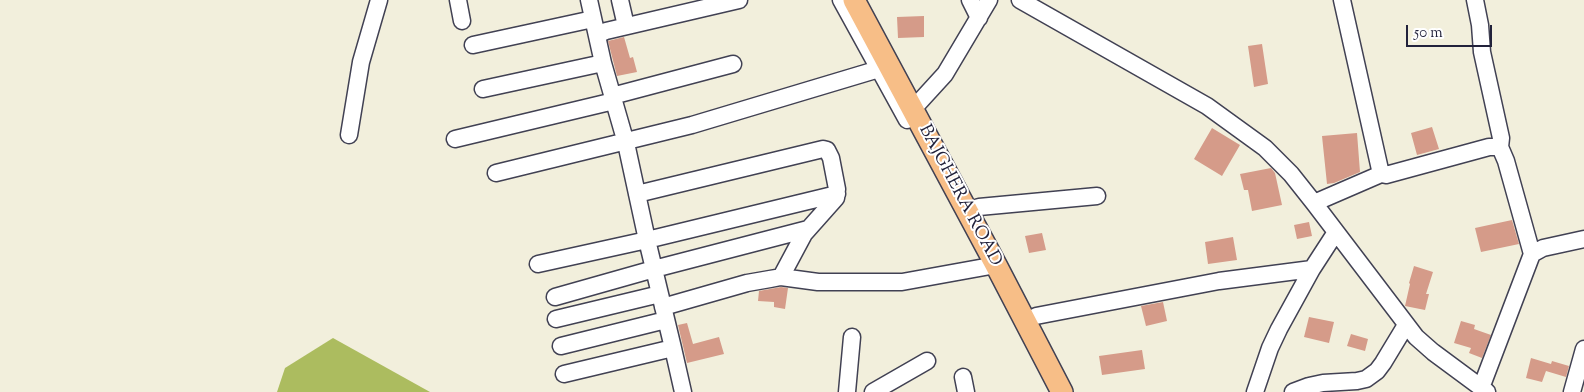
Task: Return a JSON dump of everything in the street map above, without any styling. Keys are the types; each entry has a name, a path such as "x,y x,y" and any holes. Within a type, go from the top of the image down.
{"main road":[{"name":"BAJGHERA ROAD","path":"854,0 884,68 917,104 979,207 1075,392"},
{"name":"BAJGHERA ROAD","path":"868,0 992,266 1062,392"}],"street":[{"path":"350,135 361,62 379,0"},
{"path":"589,0 603,63 626,143 646,240 683,392"},
{"path":"620,0 626,26"},
{"path":"597,35 606,30 739,0"},
{"path":"561,346 663,307 747,283 781,278 818,282 902,282 992,266 884,68 841,0"},
{"path":"970,0 979,18"},
{"path":"917,104 945,74 989,0"},
{"path":"1020,0 1207,106 1265,148 1314,203 1416,337 1432,352 1484,390 1532,254 1506,161 1500,147 1501,138 1482,52 1480,25 1475,0"},
{"path":"1342,0 1381,174"},
{"path":"462,21 463,1"},
{"path":"474,45 593,19"},
{"path":"483,89 603,63"},
{"path":"455,140 613,99 733,64"},
{"path":"496,173 692,126 884,68"},
{"path":"1314,203 1381,174 1386,175 1489,147 1500,147"},
{"path":"638,194 822,149 827,150 837,194 833,202 808,229 781,278"},
{"path":"538,264 837,194"},
{"path":"979,207 1097,196"},
{"path":"555,297 808,229"},
{"path":"1255,392 1270,348 1312,269 1336,232"},
{"path":"1532,254 1543,248 1584,239"},
{"path":"1036,316 1219,281 1312,269"},
{"path":"556,319 663,307"},
{"path":"1292,392 1330,382 1357,387 1377,371 1406,325"},
{"path":"847,392 852,337"},
{"path":"564,374 673,348"},
{"path":"1572,392 1584,349"},
{"path":"873,392 927,361"}],"green space":[{"path":"333,338 430,392 277,392 285,368"}],"building":[{"path":"924,16 924,37 898,38 897,17"},
{"path":"624,37 630,58 633,57 637,72 617,76 608,41"},
{"path":"1262,44 1268,84 1254,87 1248,46"},
{"path":"1432,127 1439,149 1417,155 1411,133"},
{"path":"1212,128 1240,145 1222,176 1194,159"},
{"path":"1357,133 1360,172 1327,184 1322,136"},
{"path":"1271,168 1275,173 1282,205 1252,211 1248,190 1244,190 1240,174"},
{"path":"1512,220 1519,244 1481,252 1475,228"},
{"path":"1309,222 1312,236 1297,239 1294,225"},
{"path":"1042,233 1046,250 1029,253 1025,236"},
{"path":"1233,237 1237,260 1208,264 1205,242"},
{"path":"1414,266 1433,272 1426,294 1429,294 1425,310 1405,306"},
{"path":"781,287 788,288 785,309 774,307 774,302 758,301 759,291"},
{"path":"1163,302 1167,321 1146,326 1141,306"},
{"path":"1309,317 1334,322 1329,343 1304,337"},
{"path":"1461,321 1475,325 1474,329 1491,335 1482,358 1469,353 1471,348 1454,343"},
{"path":"687,323 693,344 719,337 724,354 687,363 678,325"},
{"path":"1351,334 1368,339 1365,351 1347,346"},
{"path":"1142,350 1145,369 1102,375 1099,356"},
{"path":"1531,358 1551,364 1552,361 1569,366 1566,377 1546,371 1542,382 1526,378"}]}
